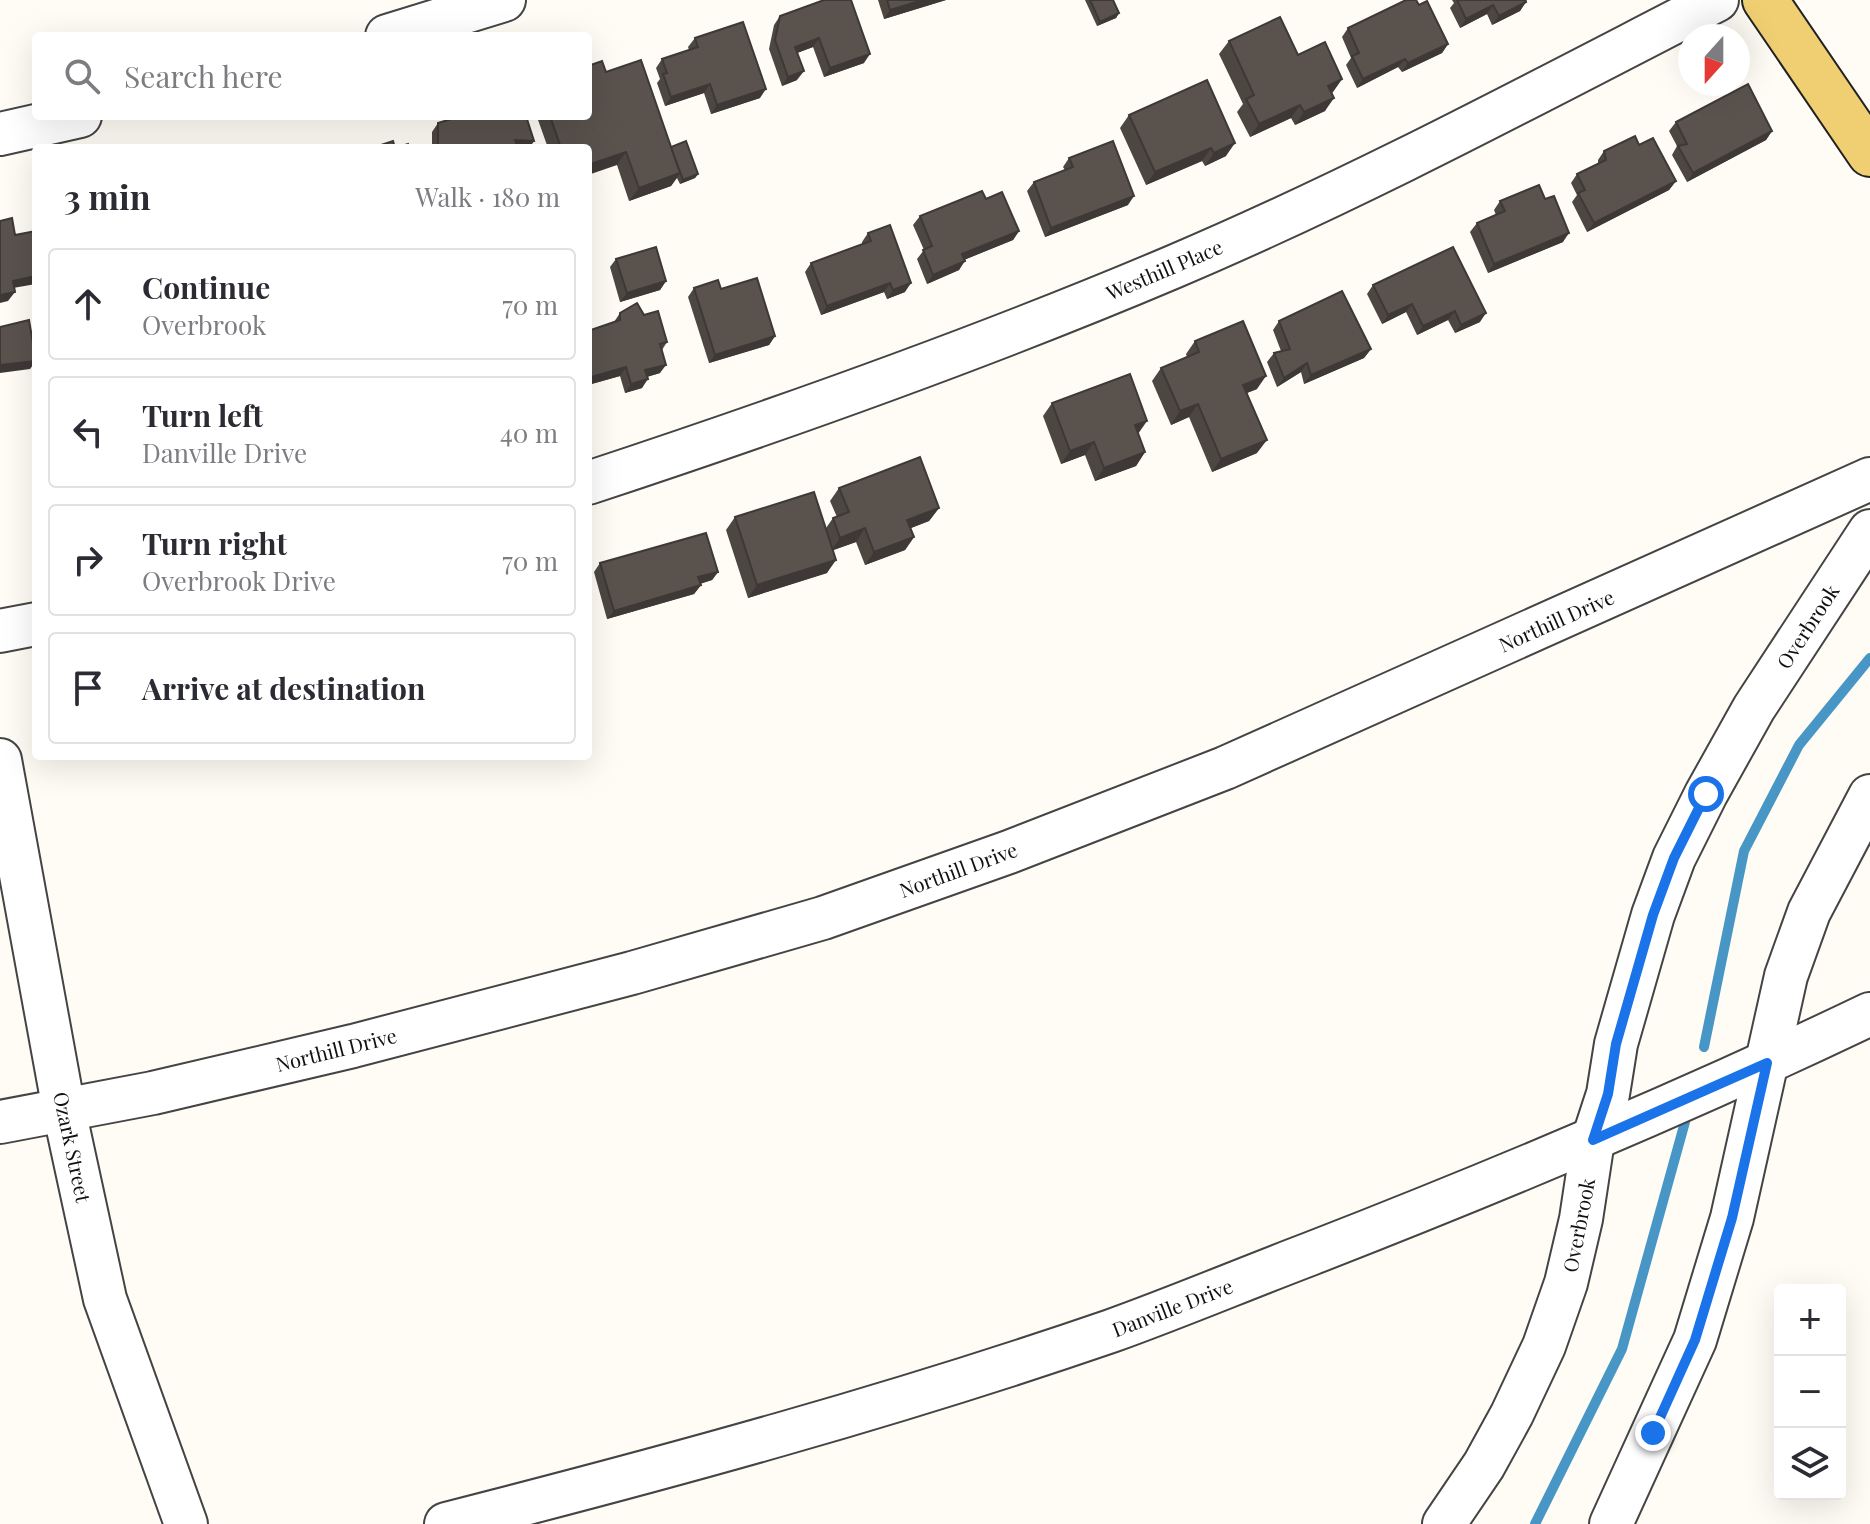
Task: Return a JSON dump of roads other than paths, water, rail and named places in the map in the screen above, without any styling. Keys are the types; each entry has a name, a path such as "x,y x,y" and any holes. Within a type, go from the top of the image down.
{"main road":[{"path":"1765,0 1870,154"}],"street":[{"path":"400,32 504,0"},
{"name":"Westhill Place","path":"592,482 977,347 1175,266 1373,176 1717,0"},
{"path":"0,134 62,120"},
{"name":"Northill Drive","path":"0,1122 153,1093 353,1046 632,973 823,918 1009,852 1225,768 1870,479"},
{"name":"Overbrook","path":"1444,1524 1498,1439 1544,1346 1566,1283 1581,1219 1593,1140 1608,1094 1616,1044 1653,915 1674,858 1754,708 1870,531"},
{"path":"0,631 32,625"},
{"name":"Ozark Street","path":"0,760 64,1110 105,1299 186,1524"},
{"path":"1611,1524 1695,1340 1732,1218 1786,976 1809,912 1870,796"},
{"name":"Danville Drive","path":"446,1524 632,1477 933,1389 1114,1330 1486,1186 1767,1063 1870,1014"}],"waterway":[{"path":"1704,1047 1744,851 1799,745 1870,658"},
{"path":"1535,1524 1622,1349 1685,1122"}]}
